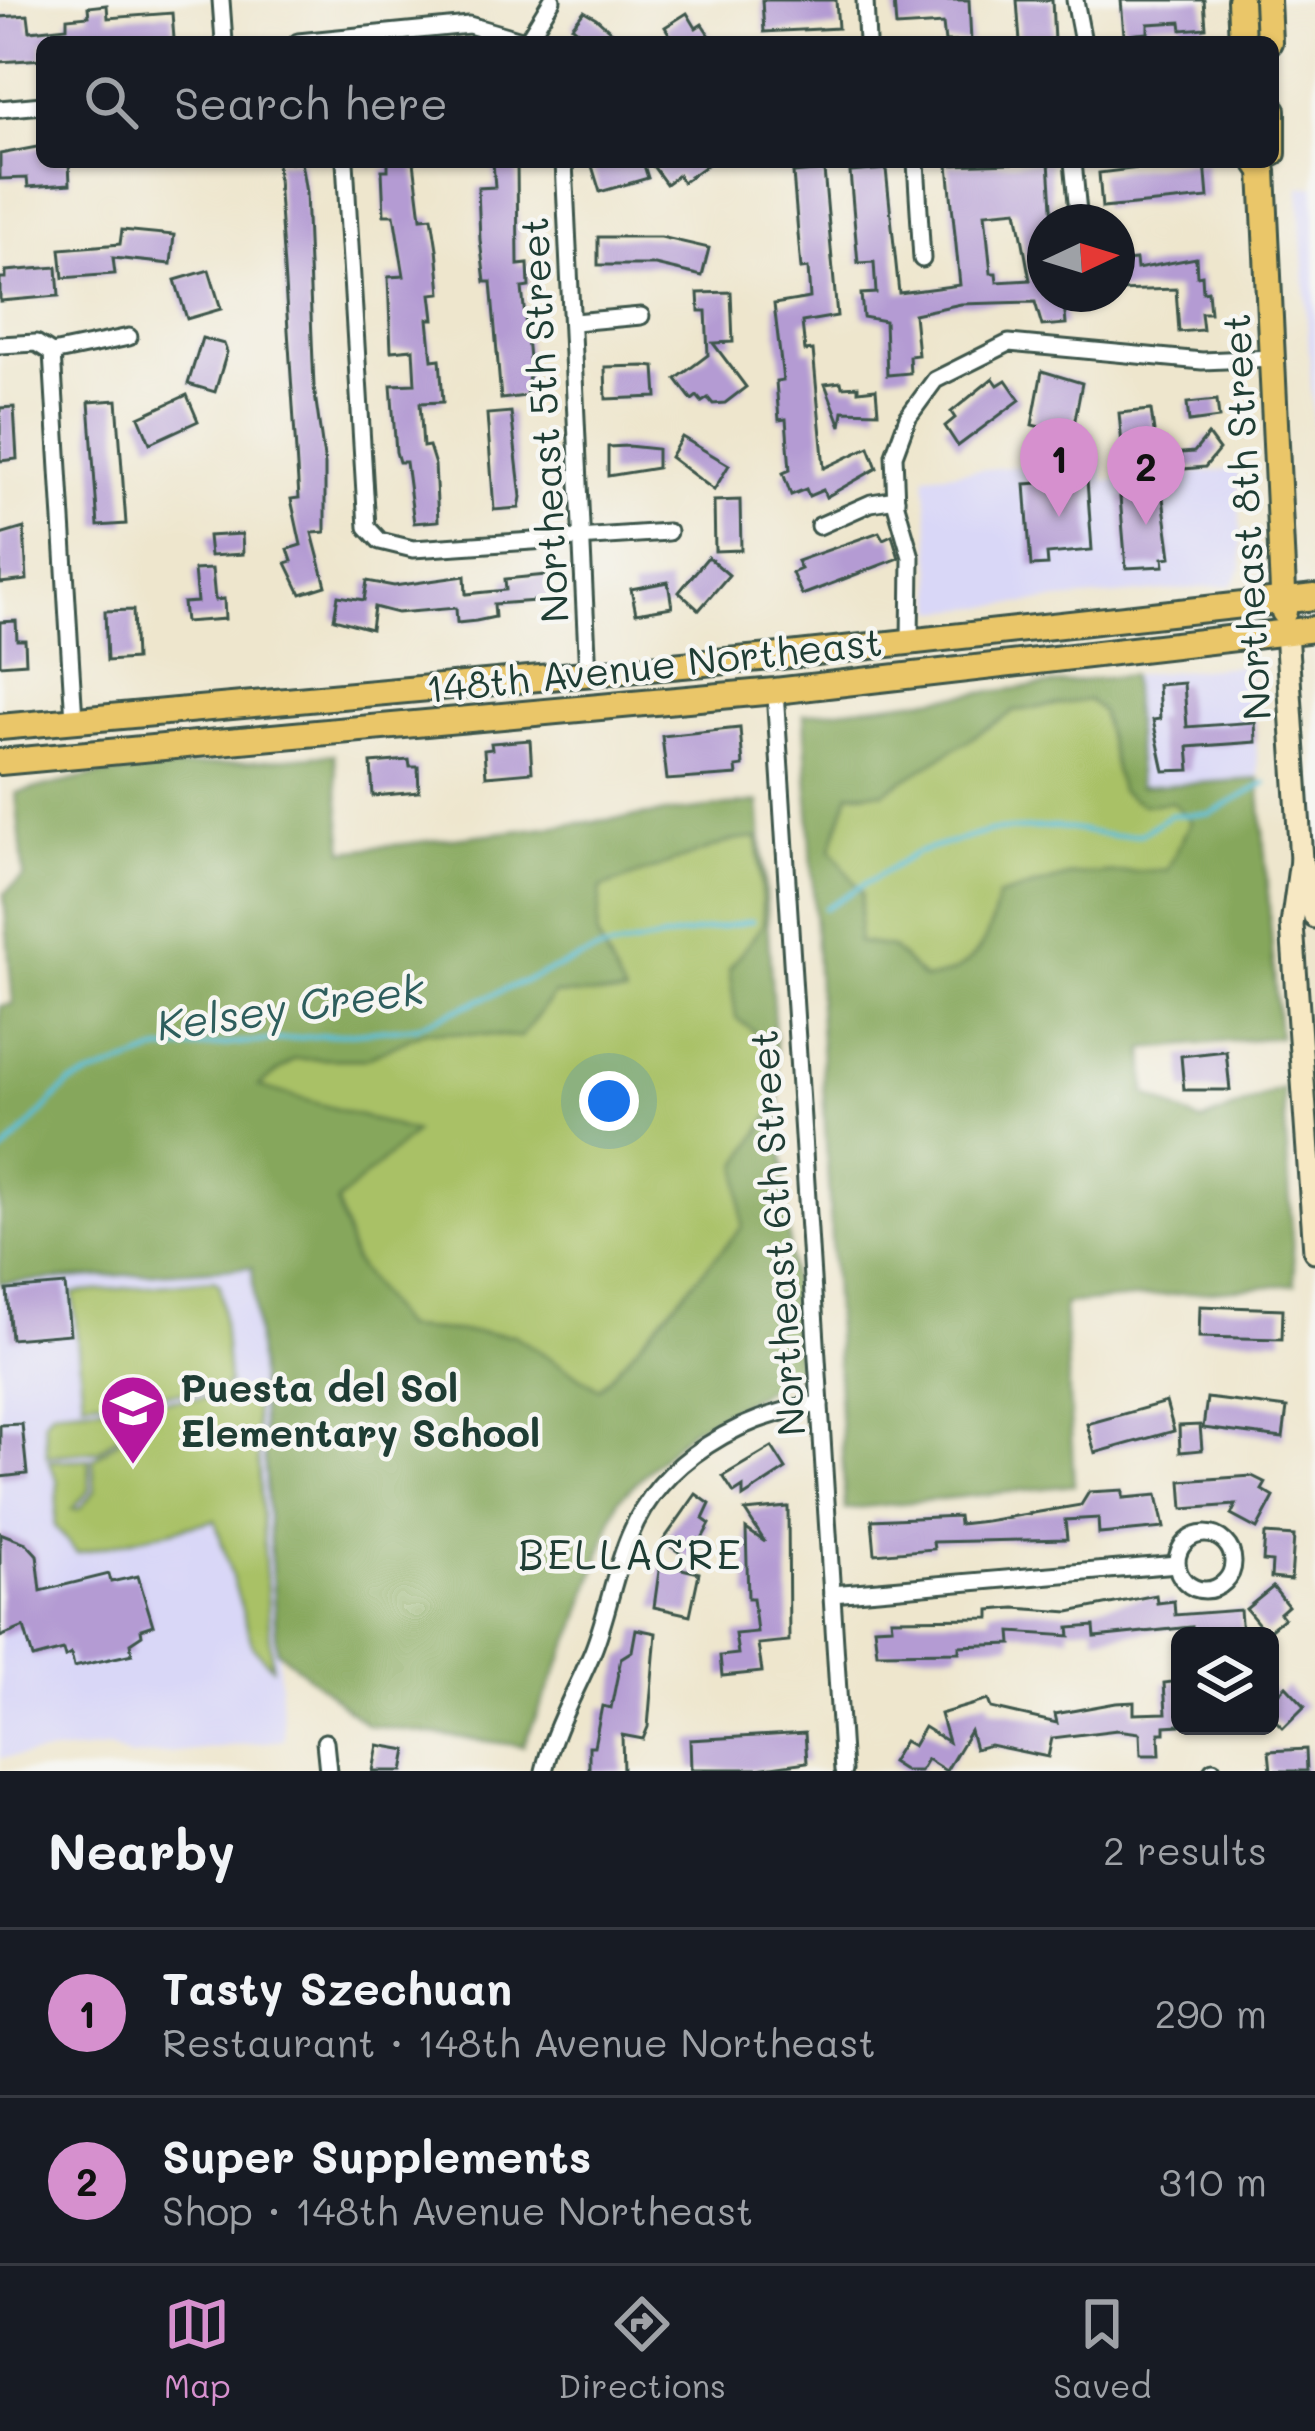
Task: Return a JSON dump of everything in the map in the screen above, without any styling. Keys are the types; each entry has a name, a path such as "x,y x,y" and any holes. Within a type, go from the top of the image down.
{"main road":[{"path":"1240,0 1241,36"},
{"path":"1267,0 1269,36"},
{"name":"Northeast 8th Street","path":"1265,168 1283,599 1301,860 1315,917"},
{"name":"148th Avenue Northeast","path":"0,727 588,675 1315,597"},
{"name":"148th Avenue Northeast","path":"0,762 775,691 1315,629"},
{"path":"891,677 952,659 959,637"},
{"name":"Northeast 8th Street","path":"1301,860 1292,925 1315,1252"}],"street":[{"path":"221,0 224,36"},
{"path":"530,36 552,0"},
{"path":"865,0 867,36"},
{"path":"1076,0 1082,36"},
{"path":"368,36 469,26 505,36"},
{"path":"0,109 36,106"},
{"path":"345,168 363,509 367,526 380,541 413,549 668,532"},
{"name":"Northeast 5th Street","path":"564,168 588,675"},
{"path":"916,168 922,259"},
{"path":"1074,168 1076,204"},
{"path":"574,322 641,316"},
{"path":"0,345 36,343 52,352 129,338"},
{"path":"910,643 910,557 896,499 894,455 908,417 935,380 1009,343 1202,362 1273,358"},
{"path":"52,352 74,720"},
{"path":"819,526 871,502 896,499"},
{"name":"Northeast 6th Street","path":"775,691 843,1771"},
{"path":"544,1771 560,1717 604,1621 628,1538 661,1482 748,1420 820,1404"},
{"path":"832,1594 1177,1564"},
{"path":"325,1742 328,1771"}],"shaded area":[{"path":"1315,186 1315,452 1299,187"},
{"path":"1101,458 1104,481 1238,469 1242,568 1232,585 936,611 925,475"},
{"path":"1249,665 1259,779 1139,788 1131,675"},
{"name":"Puesta del Sol Elementary School","path":"252,1267 284,1740 130,1757 108,1748 0,1758 0,1283"}],"green space":[{"path":"1131,675 1139,787 1259,779 1279,1037 1144,1049 1146,1094 1201,1122 1283,1088 1295,1284 1064,1304 1074,1485 845,1509 804,714","holes":["1088,700 1101,711 1120,791 1143,805 1173,802 1191,821 1167,870 1072,875 997,897 990,928 976,953 941,976 924,979 891,947 858,942 862,893 831,849 849,793 884,792 1015,711"]},
{"path":"1089,700 1101,711 1143,805 1173,802 1191,821 1167,870 1072,875 998,897 977,953 942,976 925,979 891,947 858,942 831,849 849,793 884,792 1015,711"},
{"path":"334,754 344,851 759,802 798,1373 690,1430 618,1500 577,1625 523,1746 367,1725 277,1650 252,1267 0,1283 0,1006 13,1004 4,894 24,877 16,793 97,775","holes":["758,838 763,924 729,969 736,1018 770,1044 775,1107 739,1165 742,1227 599,1389 514,1335 403,1328 354,1261 337,1202 415,1132 258,1086 295,1059 365,1059 425,1031 521,1037 554,994 625,995 597,936 601,888 731,841"]},
{"path":"758,837 763,924 736,1018 770,1043 775,1107 739,1165 743,1227 599,1389 514,1335 403,1328 354,1261 337,1202 414,1132 257,1087 295,1059 365,1059 425,1031 521,1037 554,994 624,995 597,936 600,888 731,841"},
{"path":"214,1280 220,1285 228,1383 223,1389 83,1401 73,1293"},
{"path":"254,1395 272,1667 253,1647 215,1520 77,1553 55,1526 58,1482 49,1461 89,1459 90,1490 72,1509 79,1509 95,1491 93,1459 150,1417 153,1401"},
{"path":"146,1402 145,1415 98,1451 47,1456 44,1421 52,1410"}],"building":[{"path":"762,0 836,0 838,28 764,32"},
{"path":"894,0 969,0 971,36 944,36 943,24 896,27"},
{"path":"1017,0 1052,0 1054,36 1020,36"},
{"path":"1121,0 1204,0 1206,28 1182,30 1181,22 1148,24 1148,33 1124,35"},
{"path":"107,5 108,18 172,13 174,36 36,36 36,59 0,62 0,17 28,15 30,31 67,27 67,18 89,16 88,7"},
{"path":"584,11 616,36 581,36 572,26"},
{"path":"687,13 696,28 702,24 710,36 670,36 665,27"},
{"path":"36,147 36,168 69,168 70,184 28,187 27,178 0,179 0,154"},
{"path":"277,168 302,168 306,193 314,387 325,465 325,532 312,533 326,586 301,594 286,563 292,561 288,549 301,545 291,499 299,498"},
{"path":"415,168 421,218 432,217 437,249 441,293 431,294 434,319 428,319 432,360 440,359 443,402 420,403 423,447 429,446 435,465 438,521 414,523 406,462 399,462 396,452 391,385 415,384 413,349 391,351 388,277 404,276 394,215 384,215 382,170"},
{"path":"493,168 517,168 518,265 528,264 529,287 522,288 530,368 526,396 501,399 491,282 485,282 480,240 478,188 495,187"},
{"path":"593,168 645,168 648,178 600,192"},
{"path":"654,168 703,168 683,182 678,175 666,184"},
{"path":"948,168 1049,168 1052,204 1027,204 1027,264 1017,210 985,213 991,273 996,273 997,282 1027,280 1027,302 961,304 914,314 918,355 909,356 910,373 887,375 885,321 863,317 861,294 876,293 874,262 858,263 850,172 886,169 899,293 960,285"},
{"path":"1206,168 1208,198 1102,204 1099,173"},
{"path":"824,170 837,316 802,322 805,351 813,350 824,468 869,447 877,468 826,497 823,490 809,496 806,489 791,495 783,473 790,470 786,419 779,420 776,381 783,380 774,304 810,298 808,268 801,269 793,173"},
{"path":"122,230 174,235 171,264 113,258 115,274 63,278 60,249 120,244"},
{"path":"598,237 661,237 709,248 702,276 655,265 598,265"},
{"path":"1196,258 1197,276 1202,275 1203,292 1208,291 1210,313 1201,313 1203,330 1179,332 1176,289 1135,290 1135,260 1137,269"},
{"path":"57,267 59,296 0,301 0,278 6,278 6,271"},
{"path":"209,270 221,309 187,319 175,280"},
{"path":"731,292 733,342 713,343 746,387 725,403 713,404 708,398 702,402 697,396 692,400 676,379 708,355 706,311 699,311 698,293"},
{"path":"1038,312 1065,312 1066,324 1042,326"},
{"path":"202,338 224,344 227,352 215,392 188,384"},
{"path":"605,367 655,367 657,397 606,399"},
{"path":"1042,371 1082,383 1072,435 1032,425"},
{"path":"993,378 998,385 1006,380 1020,400 958,446 945,426 955,418 951,412"},
{"path":"841,382 842,387 858,386 858,391 876,389 878,412 843,411 841,426 825,384"},
{"path":"187,395 198,421 150,443 139,417"},
{"path":"117,400 126,524 98,526 89,402"},
{"path":"1217,400 1219,418 1189,422 1187,403"},
{"path":"14,407 17,459 0,461 0,408"},
{"path":"1151,410 1171,557 1163,558 1164,566 1126,568 1120,497 1127,497 1119,413"},
{"path":"511,412 521,497 519,508 494,510 487,414"},
{"path":"1208,435 1219,450 1205,467 1183,469 1181,453 1194,452"},
{"path":"682,437 729,465 714,490 670,457"},
{"path":"608,447 657,449 657,468 608,476"},
{"path":"1087,480 1092,550 1047,554 1048,565 1031,566 1025,484"},
{"path":"740,500 741,550 715,551 714,501"},
{"path":"24,528 27,580 0,583 0,535"},
{"path":"879,532 883,539 892,535 899,558 802,595 792,573 801,569 797,561"},
{"path":"242,534 243,554 210,556 208,536"},
{"path":"708,557 729,575 699,610 679,592"},
{"path":"212,569 215,600 224,599 225,619 185,622 183,603 197,602 194,570"},
{"path":"547,575 549,600 494,604 495,617 476,621 457,623 456,608 397,613 374,607 371,629 334,619 338,596 364,600 367,581 394,586 465,576 466,594 506,590 505,579"},
{"path":"668,582 672,607 636,613 631,589"},
{"path":"133,610 135,659 107,661 105,611"},
{"path":"16,621 17,640 25,640 26,663 0,665 0,622"},
{"path":"1184,683 1187,727 1255,722 1256,742 1188,747 1190,770 1164,771 1153,720 1160,719 1158,685"},
{"path":"740,728 743,766 736,767 737,775 667,780 662,736"},
{"path":"530,740 532,772 486,776 484,750 492,749 491,743"},
{"path":"409,760 410,767 418,767 419,792 373,796 371,763"},
{"path":"1226,1051 1230,1090 1184,1090 1181,1056"},
{"path":"65,1285 70,1334 11,1339 7,1290"},
{"path":"1200,1306 1283,1309 1282,1339 1199,1337"},
{"path":"1207,1398 1287,1408 1283,1438 1203,1428"},
{"path":"1166,1402 1174,1431 1095,1453 1087,1424"},
{"path":"22,1424 27,1474 0,1477 0,1425"},
{"path":"1200,1425 1202,1450 1180,1452 1179,1426"},
{"path":"772,1447 786,1469 743,1497 743,1487 734,1493 723,1476"},
{"path":"1252,1476 1266,1483 1262,1490 1274,1497 1257,1529 1231,1515 1236,1505 1183,1509 1181,1481"},
{"path":"1123,1490 1123,1498 1157,1495 1164,1528 1099,1534 1098,1518 1065,1520 1067,1539 933,1542 934,1549 875,1554 872,1520 958,1516 959,1524 986,1521 1081,1505 1089,1492"},
{"path":"696,1494 710,1504 703,1519 710,1524 690,1560 663,1541"},
{"path":"788,1507 789,1641 758,1644 762,1672 722,1676 720,1656 738,1654 735,1634 757,1632 753,1598 748,1598 746,1529 765,1542 745,1511"},
{"path":"0,1533 26,1543 37,1555 41,1591 109,1574 111,1582 138,1576 153,1625 141,1629 142,1635 130,1643 132,1654 74,1667 71,1654 65,1657 63,1650 33,1658 24,1627 0,1637"},
{"path":"1265,1534 1294,1536 1291,1580 1271,1578 1272,1562 1263,1561"},
{"path":"660,1564 699,1573 690,1615 654,1607"},
{"path":"1273,1587 1288,1606 1280,1613 1284,1618 1273,1627 1261,1627 1246,1609"},
{"path":"1156,1595 1157,1603 1174,1601 1175,1615 1240,1610 1241,1627 1171,1627 1095,1637 1094,1626 1069,1628 1070,1636 1011,1632 1012,1644 959,1646 959,1652 877,1653 874,1627 892,1626 891,1619 990,1618 990,1610 1015,1608 1069,1612"},
{"path":"636,1629 656,1633 648,1727 643,1739 622,1735 623,1771 589,1771 589,1746 594,1746 602,1706 611,1708 621,1658 632,1651"},
{"path":"1171,1682 1171,1726 1159,1733 1160,1755 1141,1755 1140,1733 1117,1730 1052,1738 1048,1757 990,1745 975,1749 970,1731 946,1771 927,1759 920,1771 905,1771 891,1762 904,1741 913,1746 924,1727 948,1742 940,1714 988,1700 991,1708 1057,1723 1055,1714 1116,1703 1134,1702 1134,1714 1166,1713 1164,1683"},
{"path":"1286,1686 1305,1706 1283,1728 1279,1693"},
{"path":"805,1733 807,1762 757,1769 691,1769 690,1740"},
{"path":"378,1745 407,1750 403,1771 373,1771"},
{"path":"1306,1749 1307,1771 1271,1771 1269,1751"}],"waterway":[{"name":"Kelsey Creek","path":"825,908 916,853 991,831 1056,827 1114,836 1141,834 1170,815 1210,814 1266,783"},
{"name":"Kelsey Creek","path":"0,1156 69,1084 159,1051 415,1027 595,952 752,921"}],"place":[{"name":"Tasty Szechuan","path":"1059,517"},
{"name":"Super Supplements","path":"1146,525"},
{"name":"Puesta del Sol Elementary School","path":"133,1467"}],"district":[{"name":"BELLACRE","path":"631,1553"}]}
